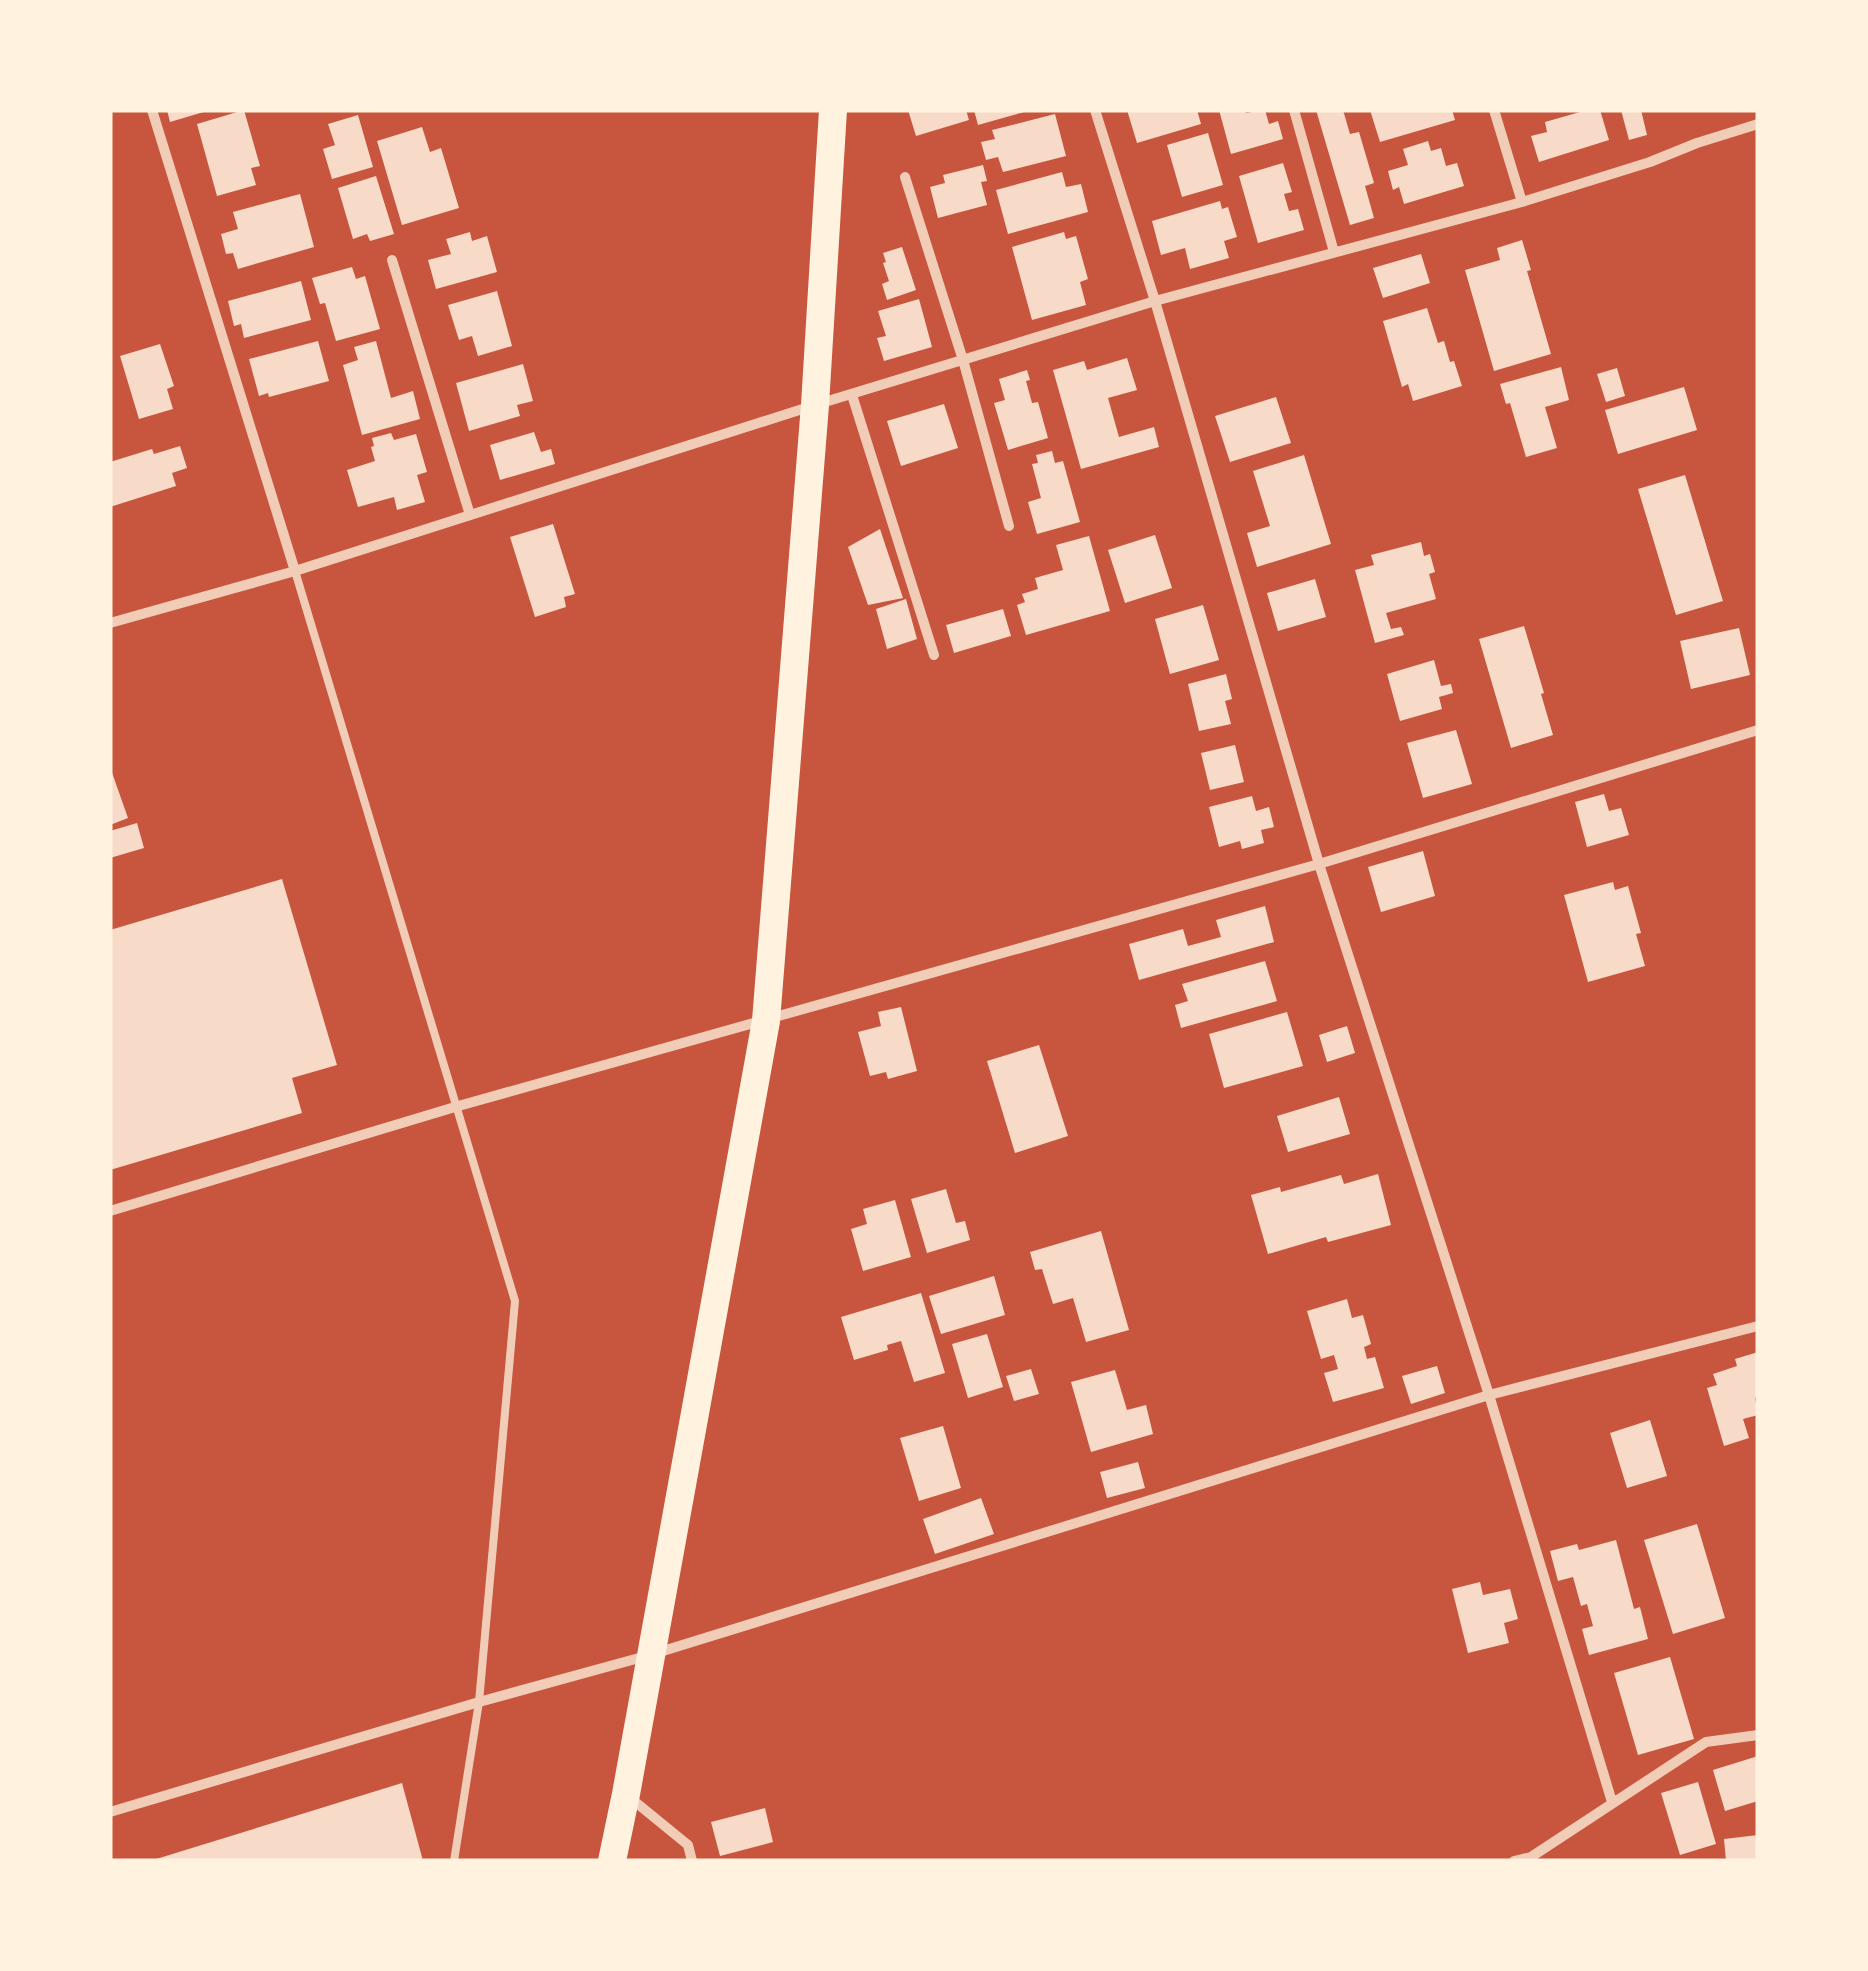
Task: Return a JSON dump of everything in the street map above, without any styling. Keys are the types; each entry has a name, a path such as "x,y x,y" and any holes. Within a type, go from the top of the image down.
{"highway":[{"path":"612,1861 766,1022 815,405 833,110"}],"street":[{"path":"152,110 295,571"},
{"path":"1095,110 1155,301 1319,864 1489,1395 1612,1802"},
{"path":"1294,110 1334,252"},
{"path":"1494,110 1522,202"},
{"path":"110,623 295,571 1155,301 1522,202 1758,124"},
{"path":"906,177 1010,526"},
{"path":"392,260 470,515"},
{"path":"852,395 934,655"},
{"path":"110,1211 456,1108 1319,864 1758,730"},
{"path":"110,1812 479,1702 650,1656 1489,1395 1758,1326"},
{"path":"1514,1861 1531,1858 1706,1742 1758,1736"},
{"path":"626,1794 688,1845 692,1861"}],"lane":[{"path":"295,571 515,1301 479,1702 454,1861"}],"building":[{"path":"167,110 206,110 207,111 170,122"},
{"path":"244,110 260,166 251,168 256,185 217,196 197,124"},
{"path":"908,110 966,110 969,120 916,136"},
{"path":"974,110 1028,110 1028,111 978,125"},
{"path":"1127,110 1197,110 1201,124 1137,143"},
{"path":"1219,110 1265,110 1269,124 1278,121 1283,139 1231,154"},
{"path":"1316,110 1343,110 1350,134 1359,132 1374,183 1365,186 1374,218 1350,225"},
{"path":"1370,110 1452,110 1455,120 1380,142"},
{"path":"1600,110 1609,140 1539,162 1531,136 1547,132 1545,122"},
{"path":"1621,110 1641,110 1647,135 1629,140"},
{"path":"1055,114 1066,156 1003,172 998,157 986,160 981,142 995,139 992,130"},
{"path":"358,115 373,167 332,179 323,149 335,145 328,124"},
{"path":"422,127 430,152 441,148 459,208 402,225 377,141"},
{"path":"1208,133 1223,185 1182,197 1167,145"},
{"path":"1428,141 1431,151 1441,148 1446,166 1457,163 1464,186 1404,204 1399,187 1393,190 1388,171 1408,165 1403,149"},
{"path":"1283,163 1292,192 1284,194 1289,211 1298,209 1304,230 1258,243 1239,176"},
{"path":"983,165 987,181 981,182 987,205 938,218 930,187 945,183 943,175"},
{"path":"1062,172 1066,187 1081,184 1088,212 1008,234 996,190"},
{"path":"376,176 394,234 370,241 367,234 353,239 338,188"},
{"path":"300,194 314,247 238,269 233,253 226,254 221,234 238,229 233,212"},
{"path":"1220,201 1222,209 1228,207 1237,237 1224,241 1229,258 1190,269 1185,248 1161,255 1152,221"},
{"path":"470,232 472,241 487,236 497,272 436,289 428,260 451,254 446,239"},
{"path":"1064,232 1066,239 1076,236 1088,279 1080,282 1086,305 1032,320 1012,247"},
{"path":"1522,240 1551,354 1494,371 1465,270 1500,260 1497,248"},
{"path":"902,247 916,290 887,300 882,284 889,281 883,253"},
{"path":"1421,254 1430,283 1383,298 1373,268"},
{"path":"352,267 356,279 365,276 380,329 336,341 325,303 320,304 312,278"},
{"path":"301,281 311,320 244,338 241,324 234,326 228,301"},
{"path":"497,291 512,346 478,356 472,336 459,340 448,305"},
{"path":"919,299 932,347 884,361 877,338 886,336 878,311"},
{"path":"1427,308 1438,343 1444,341 1462,386 1413,401 1408,384 1402,387 1383,321"},
{"path":"318,341 329,381 269,397 268,393 259,396 249,359"},
{"path":"376,341 391,398 413,391 420,419 362,435 343,365 358,360 354,347"},
{"path":"160,344 174,386 167,389 173,409 139,419 120,356"},
{"path":"1127,358 1137,390 1108,398 1119,437 1154,427 1159,447 1081,469 1053,370 1084,361 1087,370"},
{"path":"523,364 533,401 517,405 520,416 469,431 456,383"},
{"path":"1561,367 1569,400 1545,407 1557,448 1526,457 1510,403 1506,404 1500,384"},
{"path":"1617,368 1625,396 1606,402 1597,374"},
{"path":"1027,370 1032,403 1038,402 1048,438 1008,450 994,403 1005,400 999,379"},
{"path":"1684,387 1697,430 1618,454 1605,410"},
{"path":"1276,397 1291,443 1230,462 1215,416"},
{"path":"944,404 958,448 901,466 887,421"},
{"path":"534,432 541,452 551,449 555,464 500,480 490,445"},
{"path":"391,433 394,440 416,434 427,472 417,475 425,502 397,510 394,497 358,507 347,470 375,461 372,438"},
{"path":"180,446 187,468 172,473 176,486 110,507 110,462 152,449 154,454"},
{"path":"1052,451 1055,463 1063,461 1080,522 1037,534 1028,502 1041,498 1032,464 1038,463 1036,455"},
{"path":"1304,455 1331,544 1257,567 1247,533 1270,526 1253,471"},
{"path":"1685,475 1723,601 1676,615 1638,489"},
{"path":"553,524 575,594 564,597 566,607 535,617 510,537"},
{"path":"880,529 903,598 868,605 848,547"},
{"path":"1155,535 1172,588 1125,603 1108,550"},
{"path":"1089,536 1110,611 1026,635 1017,605 1025,602 1022,594 1038,589 1035,578 1063,570 1056,545"},
{"path":"1421,542 1424,556 1430,554 1435,572 1429,574 1436,599 1386,613 1391,629 1401,627 1404,635 1375,643 1355,570 1374,565 1371,555"},
{"path":"1315,579 1326,617 1278,631 1267,593"},
{"path":"906,599 917,639 887,649 876,609"},
{"path":"1203,605 1219,660 1170,674 1155,619"},
{"path":"1003,609 1011,636 954,653 946,625"},
{"path":"1524,626 1553,735 1511,748 1479,639"},
{"path":"1739,628 1750,675 1691,689 1680,641"},
{"path":"1434,660 1441,686 1451,684 1453,693 1439,697 1442,709 1400,721 1387,674"},
{"path":"1226,674 1232,699 1225,701 1231,724 1199,731 1188,684"},
{"path":"1456,730 1472,784 1423,798 1407,743"},
{"path":"1235,745 1244,782 1210,790 1201,753"},
{"path":"110,767 128,818 110,825"},
{"path":"1604,794 1609,811 1621,808 1629,835 1587,847 1575,802"},
{"path":"1252,796 1256,811 1269,807 1274,827 1261,830 1264,843 1242,849 1240,841 1219,847 1209,807"},
{"path":"137,823 144,848 110,858 110,831"},
{"path":"1423,851 1435,896 1381,912 1368,867"},
{"path":"282,879 337,1065 292,1078 302,1113 110,1170 110,930"},
{"path":"1613,882 1615,890 1628,886 1645,966 1588,982 1564,895"},
{"path":"1265,906 1274,942 1139,980 1129,944 1183,929 1188,946 1221,937 1216,920"},
{"path":"1265,961 1277,1001 1181,1028 1175,1005 1188,1001 1182,984"},
{"path":"901,1007 917,1071 888,1079 886,1072 870,1076 858,1032 881,1026 878,1012"},
{"path":"1287,1012 1303,1066 1224,1088 1209,1034"},
{"path":"1347,1026 1355,1053 1327,1062 1319,1035"},
{"path":"1039,1045 1068,1136 1015,1153 987,1061"},
{"path":"1339,1097 1350,1134 1288,1152 1277,1116"},
{"path":"1378,1174 1391,1225 1328,1242 1326,1237 1268,1254 1251,1195 1280,1187 1281,1192 1341,1175 1344,1184"},
{"path":"946,1189 956,1223 965,1221 970,1240 927,1253 911,1199"},
{"path":"895,1200 911,1257 863,1271 851,1229 867,1224 863,1209"},
{"path":"1101,1231 1129,1330 1086,1342 1073,1298 1053,1304 1042,1269 1035,1270 1030,1252"},
{"path":"994,1276 1005,1315 941,1334 929,1296"},
{"path":"921,1293 945,1373 914,1382 901,1341 887,1345 888,1350 854,1360 841,1317"},
{"path":"1347,1299 1352,1318 1363,1315 1371,1344 1364,1347 1367,1359 1375,1357 1384,1388 1333,1402 1324,1373 1338,1369 1334,1355 1321,1359 1307,1311"},
{"path":"987,1334 1003,1387 968,1398 952,1344"},
{"path":"1758,1352 1758,1415 1743,1419 1749,1438 1724,1446 1707,1388 1717,1385 1713,1374 1737,1366 1735,1359"},
{"path":"1437,1366 1445,1393 1411,1404 1402,1376"},
{"path":"1031,1369 1039,1394 1014,1401 1006,1376"},
{"path":"1115,1370 1127,1410 1146,1405 1153,1434 1091,1452 1071,1382"},
{"path":"1650,1420 1667,1476 1627,1488 1610,1433"},
{"path":"943,1426 961,1488 919,1501 900,1438"},
{"path":"1138,1462 1145,1488 1107,1498 1100,1472"},
{"path":"981,1498 994,1534 935,1554 923,1519"},
{"path":"1697,1524 1725,1618 1673,1634 1644,1540"},
{"path":"1616,1540 1634,1609 1640,1607 1648,1639 1589,1655 1582,1629 1593,1626 1587,1604 1581,1606 1573,1577 1558,1581 1550,1551 1577,1544 1579,1550"},
{"path":"1480,1582 1483,1595 1510,1589 1518,1619 1504,1623 1509,1643 1468,1653 1452,1589"},
{"path":"1670,1657 1694,1739 1638,1755 1614,1673"},
{"path":"1758,1756 1758,1801 1725,1811 1713,1770"},
{"path":"1698,1782 1716,1844 1680,1855 1661,1793"},
{"path":"402,1783 423,1861 153,1861 153,1860"},
{"path":"765,1808 773,1842 720,1856 711,1822"},
{"path":"1758,1835 1758,1861 1726,1861 1724,1839"}]}
